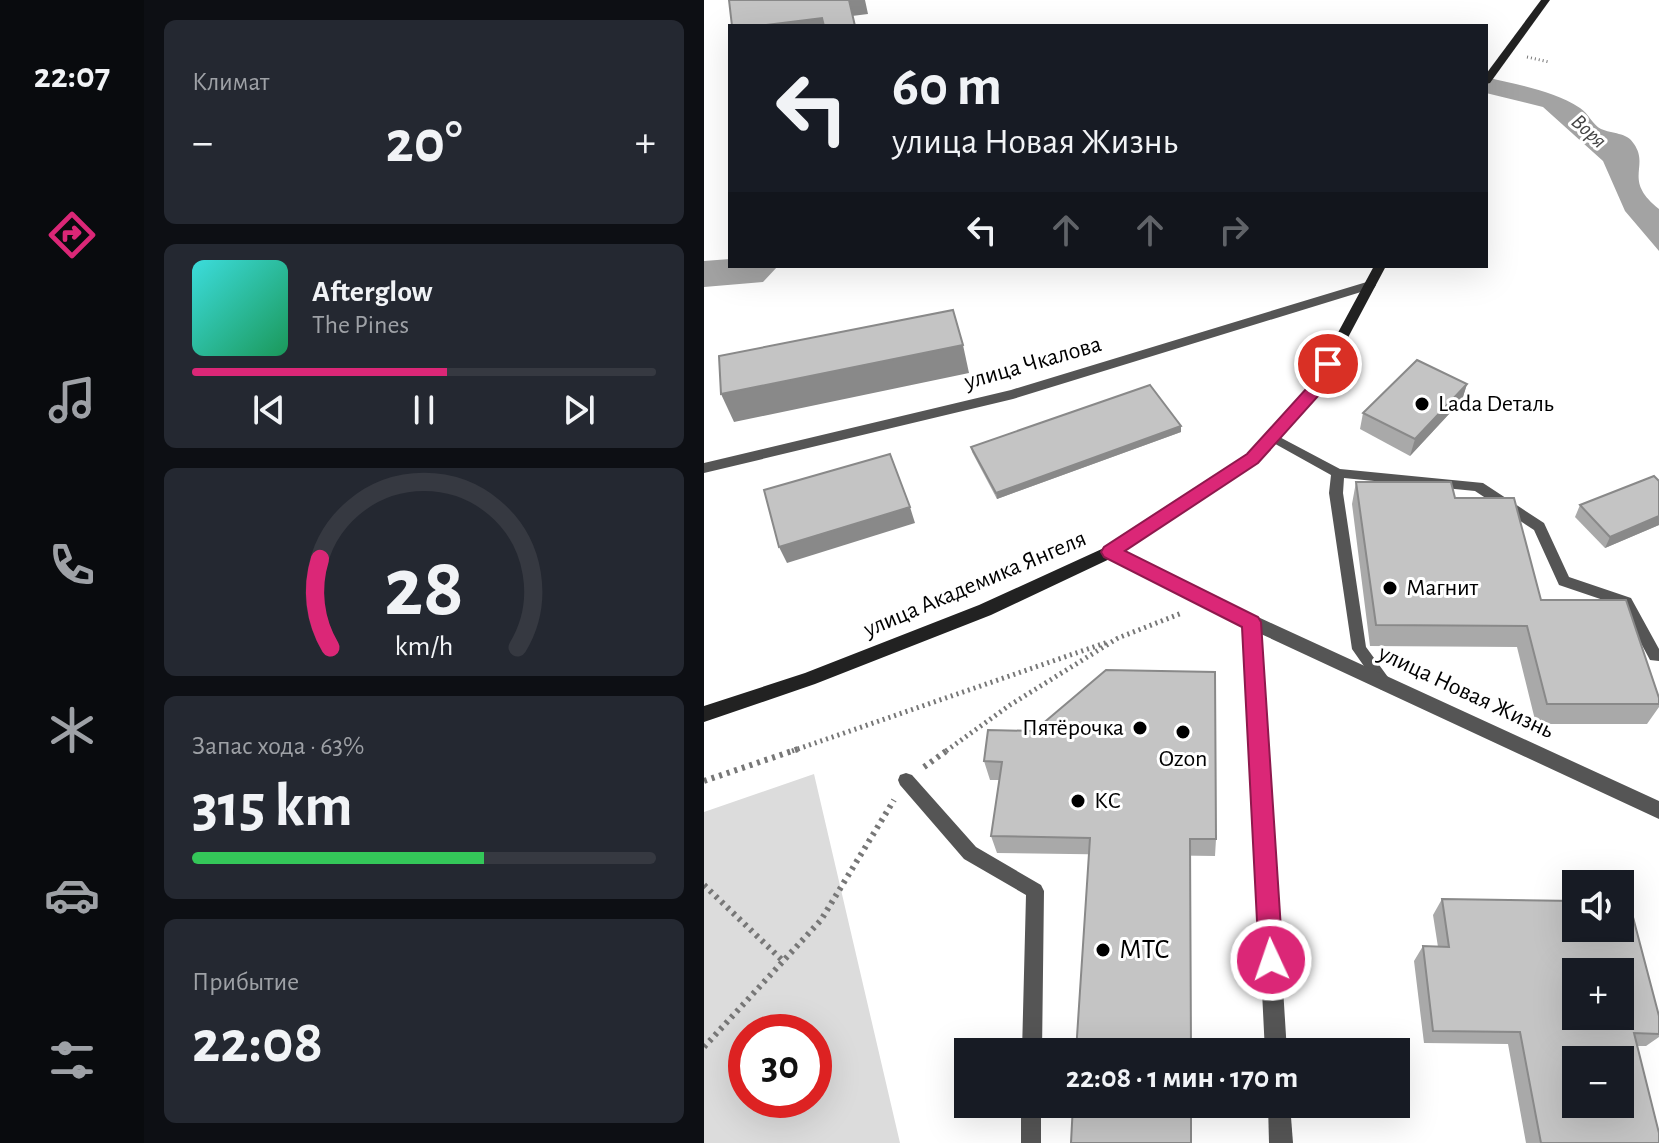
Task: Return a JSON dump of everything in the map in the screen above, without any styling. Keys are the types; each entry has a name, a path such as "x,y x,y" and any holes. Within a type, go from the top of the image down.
{"main road":[{"path":"1488,78 1546,0"},
{"name":"улица Академика Янгеля","path":"704,714 809,679 985,610 1110,552 1252,459 1313,391 1379,268"}],"street":[{"name":"улица Чкалова","path":"704,468 1013,394 1370,285"},
{"name":"улица Новая Жизнь","path":"1110,552 1252,622 1659,810"},
{"path":"1252,622 1275,1038"},
{"path":"1280,1118 1281,1143"}],"lane":[{"path":"1272,437 1338,473 1478,486 1539,527 1564,581 1626,602 1655,656"},
{"path":"1338,473 1336,493 1359,649 1385,684"},
{"path":"906,780 970,853 1035,891 1032,1038"},
{"path":"1031,1118 1031,1143"}],"path":[{"path":"704,781 1118,638"},
{"path":"704,885 782,960"}],"shaded area":[{"path":"814,774 900,1143 704,1143 704,812"}],"water":[{"name":"Воря","path":"1488,78 1558,97 1580,108 1601,129 1631,140 1638,152 1642,190 1659,209 1659,251 1625,211 1603,161 1543,107 1488,93"},
{"path":"728,259 728,268 776,268 763,282 704,287 704,261"}],"building":[{"path":"729,0 849,0 855,24 824,24 822,18 774,24 732,24"},
{"path":"953,310 963,345 721,394 719,356"},
{"path":"1417,360 1467,384 1415,439 1363,413"},
{"path":"1150,385 1181,426 996,493 971,447"},
{"path":"890,454 910,507 779,547 764,490"},
{"path":"1654,476 1659,481 1659,516 1610,537 1580,505"},
{"path":"1356,482 1451,482 1455,498 1514,498 1541,600 1626,600 1659,704 1547,704 1527,626 1376,625"},
{"path":"1106,670 1215,672 1216,839 1190,839 1191,1038 1077,1038 1090,838 991,836 1002,762 984,761 988,730 1034,731"},
{"path":"1442,899 1562,901 1562,942 1634,942 1634,921 1659,1016 1659,1034 1634,1033 1659,1143 1541,1143 1520,1032 1433,1031 1423,946 1449,947"},
{"path":"1072,1118 1191,1118 1191,1143 1071,1143"}],"place":[{"name":"Lada Dеталь","path":"1422,404"},
{"name":"Магнит","path":"1390,588"},
{"name":"Пятёрочка","path":"1140,728"},
{"name":"Ozon","path":"1183,732"},
{"name":"КС","path":"1078,801"},
{"name":"МТС","path":"1103,950"}],"route":[{"path":"1271,960 1252,622 1110,552 1252,459 1313,391 1328,364"}]}
